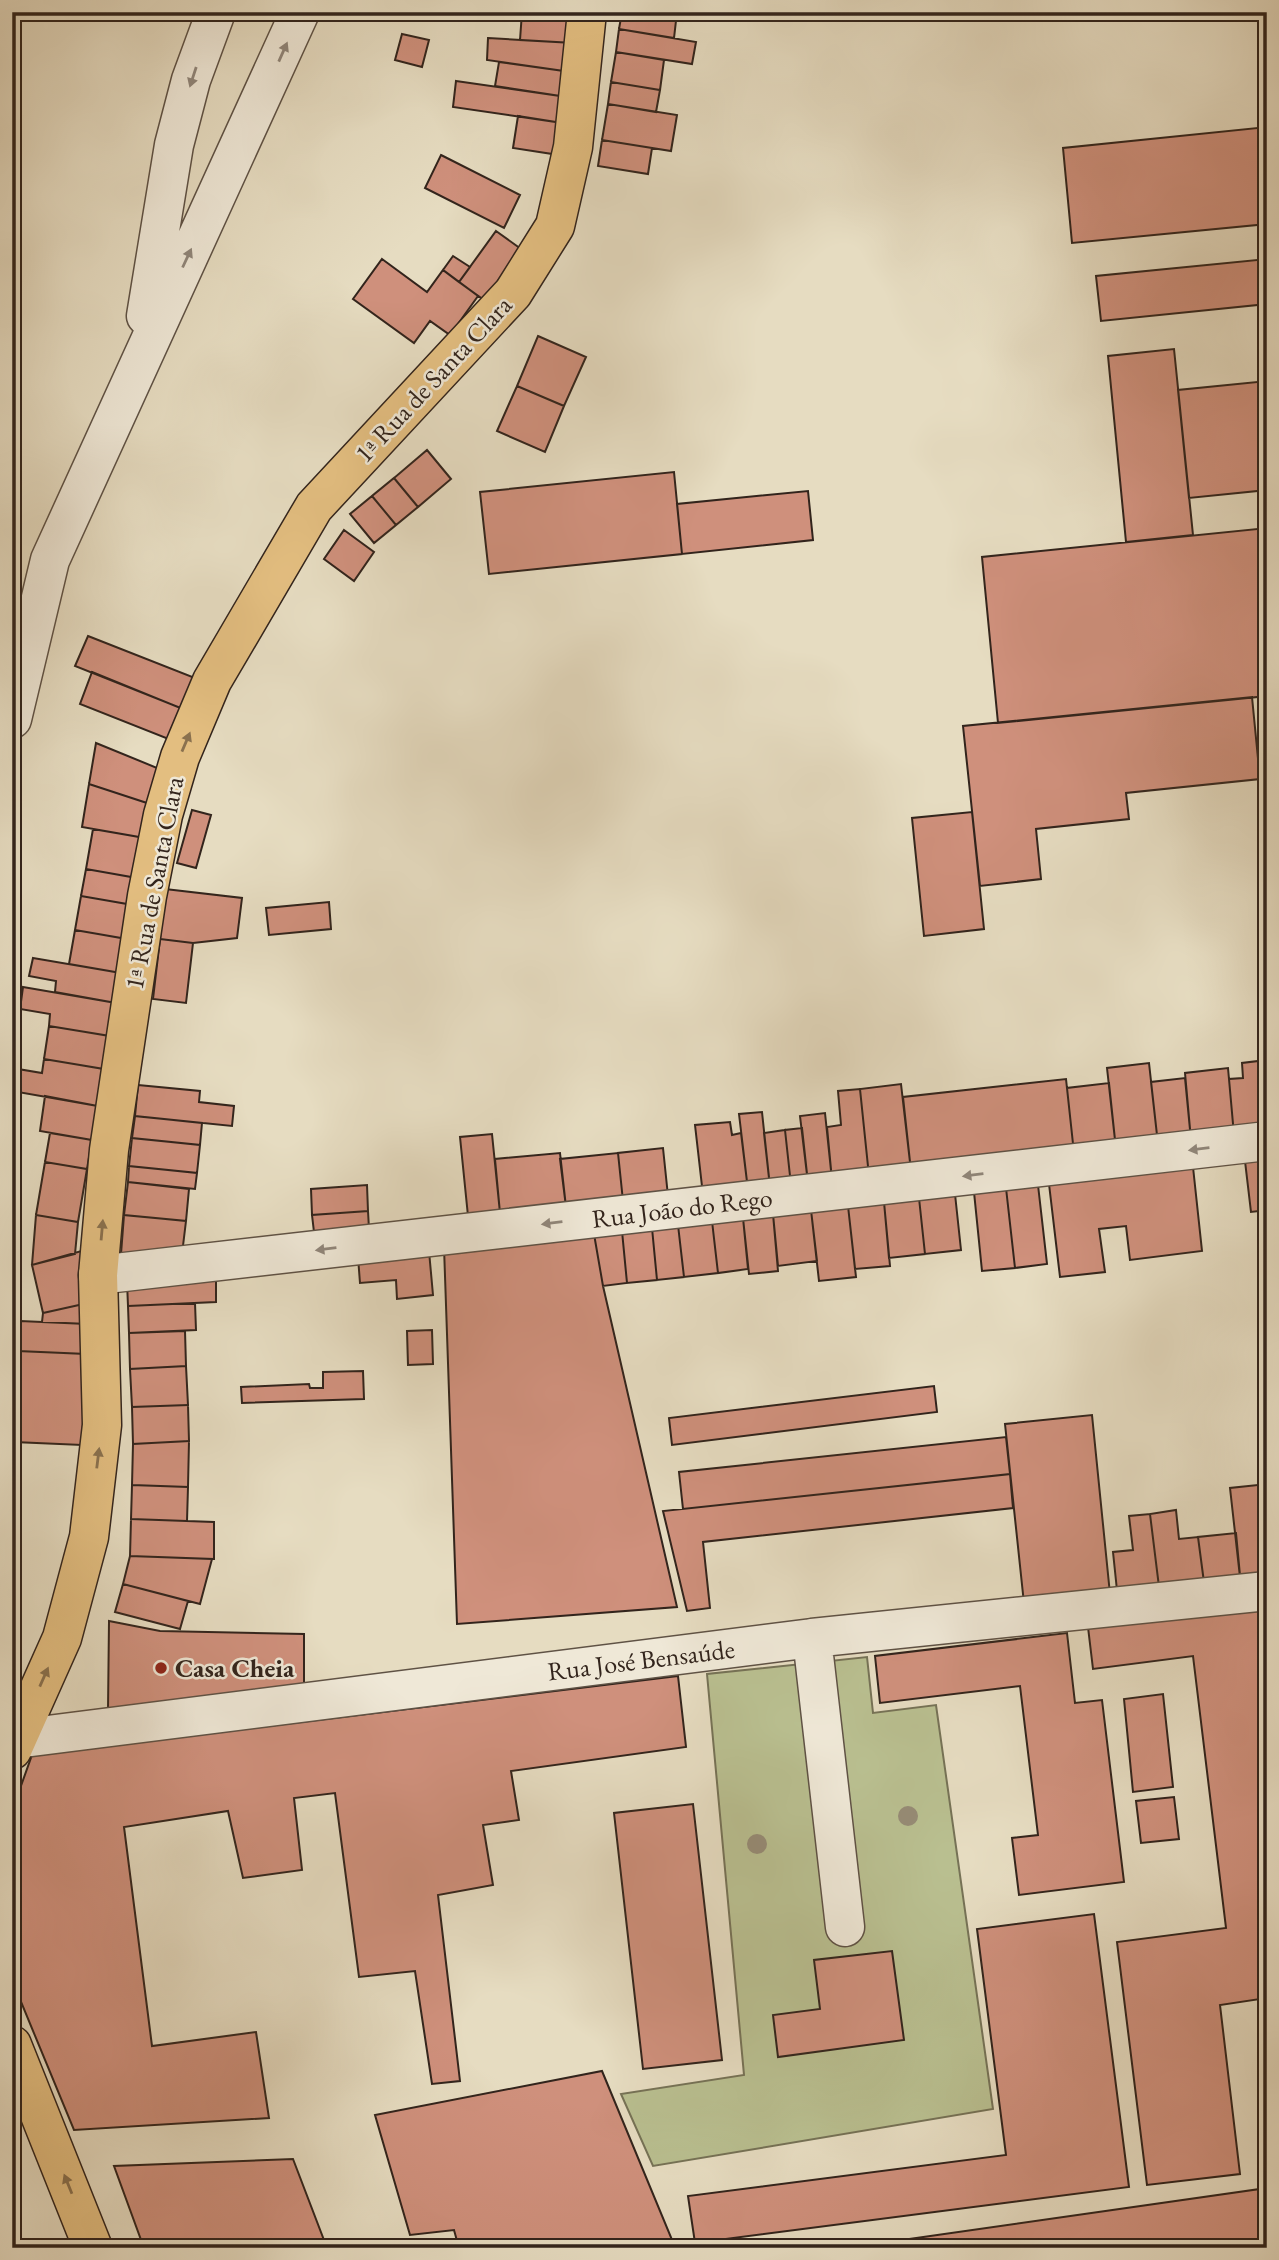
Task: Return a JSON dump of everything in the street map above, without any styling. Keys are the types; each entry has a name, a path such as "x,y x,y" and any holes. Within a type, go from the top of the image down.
{"main road":[{"name":"1ª Rua de Santa Clara","path":"14,1745 62,1638 89,1537 102,1425 98,1275 109,1150 147,896 163,815 180,757 212,681 314,507 513,293 555,226 573,147 587,12"},
{"path":"12,2045 93,2248"}],"street":[{"path":"138,365 174,145 191,80 216,12"},
{"path":"12,719 50,560 300,12"},
{"name":"Rua João do Rego","path":"98,1275 1267,1141"},
{"name":"Rua José Bensaúde","path":"14,1745 812,1638 1267,1591"},
{"path":"812,1638 845,1927"}],"green space":[{"path":"867,1657 873,1713 936,1705 993,2109 653,2166 621,2094 744,2075 707,1674"}],"building":[{"path":"522,12 575,15 573,43 520,40"},
{"path":"622,12 677,12 674,38 619,29"},
{"path":"619,29 696,42 692,64 616,52"},
{"path":"402,34 429,40 422,67 395,60"},
{"path":"488,38 573,43 571,72 487,60"},
{"path":"616,52 664,60 660,90 611,82"},
{"path":"499,62 571,72 567,97 495,86"},
{"path":"456,81 567,97 563,123 453,107"},
{"path":"611,82 660,90 656,112 608,104"},
{"path":"608,104 677,115 671,151 602,140"},
{"path":"518,116 563,123 559,155 513,148"},
{"path":"1267,127 1267,224 1072,243 1063,148"},
{"path":"602,140 652,148 648,174 598,166"},
{"path":"441,155 520,195 504,228 425,188"},
{"path":"496,231 521,249 484,300 459,282"},
{"path":"453,256 470,267 459,282 443,270"},
{"path":"382,259 427,292 443,270 478,296 450,335 430,321 414,343 353,299"},
{"path":"1267,259 1267,304 1101,321 1096,276"},
{"path":"538,336 586,357 564,406 517,386"},
{"path":"1174,349 1193,535 1126,542 1108,356"},
{"path":"1267,381 1267,490 1189,498 1178,390"},
{"path":"517,386 564,406 545,452 497,431"},
{"path":"427,450 451,479 418,507 394,478"},
{"path":"674,472 682,554 489,574 480,492"},
{"path":"394,478 418,507 396,525 372,496"},
{"path":"808,491 813,540 682,554 677,504"},
{"path":"372,496 396,525 374,543 350,514"},
{"path":"1267,528 1267,696 998,723 982,557"},
{"path":"344,530 374,552 354,581 324,559"},
{"path":"88,636 195,678 183,709 75,666"},
{"path":"92,672 183,709 171,740 80,704"},
{"path":"1252,697 1260,779 1126,793 1129,819 1036,829 1041,879 980,886 963,726"},
{"path":"96,743 162,770 150,804 89,784"},
{"path":"89,784 150,804 145,838 82,827"},
{"path":"192,810 211,815 196,868 177,863"},
{"path":"972,812 984,929 924,936 912,818"},
{"path":"93,829 145,838 137,878 86,869"},
{"path":"86,869 137,878 133,905 81,896"},
{"path":"165,889 242,898 237,938 193,943 160,939"},
{"path":"81,896 133,905 127,939 75,930"},
{"path":"329,902 331,929 269,935 266,908"},
{"path":"75,930 127,939 121,973 69,964"},
{"path":"160,939 193,943 186,1003 153,999"},
{"path":"33,958 121,973 116,1003 55,992 56,981 29,976"},
{"path":"23,987 116,1003 110,1036 49,1026 50,1014 20,1009"},
{"path":"49,1026 110,1036 104,1069 44,1059"},
{"path":"44,1059 104,1069 98,1106 12,1091 12,1068 42,1073"},
{"path":"1267,1060 1267,1132 1234,1135 1229,1079 1243,1078 1242,1063"},
{"path":"1149,1063 1158,1144 1116,1149 1107,1068"},
{"path":"1228,1068 1234,1135 1191,1140 1185,1073"},
{"path":"1185,1078 1191,1140 1158,1144 1151,1082"},
{"path":"1066,1079 1074,1153 911,1171 903,1097"},
{"path":"1109,1083 1116,1149 1074,1153 1067,1088"},
{"path":"901,1084 911,1171 869,1176 860,1089"},
{"path":"138,1085 200,1091 199,1102 234,1106 232,1126 135,1116"},
{"path":"860,1089 869,1176 832,1180 827,1127 841,1125 838,1091"},
{"path":"45,1096 98,1106 92,1140 40,1131"},
{"path":"762,1112 770,1187 748,1190 739,1114"},
{"path":"825,1113 832,1180 808,1183 800,1116"},
{"path":"135,1116 202,1123 200,1145 132,1138"},
{"path":"730,1122 732,1135 741,1133 748,1190 703,1195 695,1125"},
{"path":"802,1128 808,1183 791,1185 785,1130"},
{"path":"785,1130 791,1185 770,1187 764,1133"},
{"path":"50,1133 92,1140 87,1169 45,1162"},
{"path":"492,1134 500,1213 468,1216 460,1137"},
{"path":"132,1138 200,1145 197,1173 129,1166"},
{"path":"663,1148 668,1196 623,1201 618,1153"},
{"path":"560,1153 566,1207 500,1213 495,1159"},
{"path":"618,1153 623,1201 566,1207 560,1159"},
{"path":"1267,1158 1267,1210 1251,1212 1245,1161"},
{"path":"45,1162 87,1169 78,1222 36,1215"},
{"path":"129,1166 197,1173 195,1189 128,1182"},
{"path":"1193,1167 1202,1251 1130,1260 1126,1226 1099,1229 1105,1272 1060,1277 1049,1184"},
{"path":"128,1182 189,1189 186,1221 124,1215"},
{"path":"367,1185 368,1211 312,1215 311,1189"},
{"path":"1038,1185 1047,1264 1015,1268 1006,1188"},
{"path":"1006,1188 1015,1268 982,1271 974,1192"},
{"path":"955,1194 961,1250 925,1254 919,1198"},
{"path":"919,1198 925,1254 889,1258 884,1202"},
{"path":"884,1202 890,1266 855,1269 848,1206"},
{"path":"848,1206 856,1277 819,1281 811,1210"},
{"path":"811,1210 817,1261 778,1266 773,1214"},
{"path":"368,1211 369,1229 314,1232 312,1215"},
{"path":"773,1214 778,1271 749,1274 743,1218"},
{"path":"36,1215 78,1222 75,1254 32,1265"},
{"path":"124,1215 186,1221 182,1254 121,1254"},
{"path":"743,1218 748,1269 718,1273 712,1221"},
{"path":"712,1221 718,1273 684,1277 678,1225"},
{"path":"678,1225 684,1277 657,1280 652,1228"},
{"path":"652,1228 657,1280 627,1283 622,1231"},
{"path":"622,1231 627,1283 603,1286 594,1234"},
{"path":"594,1234 603,1286 677,1607 457,1624 444,1247"},
{"path":"85,1250 88,1303 43,1313 32,1265"},
{"path":"429,1251 433,1295 397,1299 396,1280 360,1283 358,1257"},
{"path":"216,1278 216,1302 128,1306 127,1282"},
{"path":"88,1303 87,1324 42,1322 43,1313"},
{"path":"195,1303 196,1330 129,1333 128,1306"},
{"path":"20,1321 87,1324 86,1354 18,1351"},
{"path":"432,1330 433,1364 408,1365 407,1331"},
{"path":"185,1331 186,1366 130,1369 129,1333"},
{"path":"18,1351 86,1354 82,1445 14,1442"},
{"path":"186,1366 188,1405 132,1407 130,1369"},
{"path":"363,1371 364,1399 242,1403 241,1387 309,1384 310,1388 323,1388 323,1372"},
{"path":"934,1386 937,1412 672,1445 669,1418"},
{"path":"188,1405 189,1441 133,1444 132,1407"},
{"path":"1092,1415 1111,1604 1025,1613 1005,1424"},
{"path":"1006,1437 1010,1474 683,1509 679,1472"},
{"path":"189,1441 188,1487 132,1485 133,1444"},
{"path":"1010,1474 1013,1508 703,1542 710,1608 687,1611 663,1511"},
{"path":"1267,1484 1267,1583 1241,1586 1230,1488"},
{"path":"132,1485 188,1487 187,1521 131,1519"},
{"path":"1176,1510 1179,1539 1198,1537 1205,1590 1160,1595 1150,1514"},
{"path":"1150,1514 1160,1595 1118,1600 1113,1552 1133,1550 1129,1516"},
{"path":"131,1519 214,1522 214,1559 130,1556"},
{"path":"1236,1533 1241,1586 1205,1590 1198,1537"},
{"path":"130,1556 212,1559 200,1604 123,1584"},
{"path":"123,1584 188,1601 180,1629 115,1612"},
{"path":"1267,1604 1267,1998 1220,2005 1240,2174 1147,2185 1117,1942 1226,1928 1193,1656 1093,1669 1088,1627"},
{"path":"109,1621 160,1631 304,1634 304,1687 108,1710"},
{"path":"1067,1633 1075,1703 1102,1700 1124,1882 1019,1895 1012,1838 1038,1835 1020,1686 880,1703 875,1656"},
{"path":"678,1676 686,1747 511,1771 519,1820 483,1825 493,1885 438,1895 460,2081 432,2084 415,1971 359,1977 335,1793 294,1798 302,1870 243,1878 228,1811 124,1827 152,2046 256,2032 269,2118 74,2130 19,1997 12,1965 12,1811 32,1755"},
{"path":"1163,1694 1173,1787 1133,1792 1124,1699"},
{"path":"1174,1797 1179,1839 1141,1843 1136,1801"},
{"path":"693,1804 722,2060 643,2069 614,1813"},
{"path":"1094,1914 1129,2187 695,2243 688,2196 1006,2155 977,1929"},
{"path":"892,1951 904,2040 778,2057 773,2015 820,2009 814,1960"},
{"path":"602,2071 675,2247 459,2248 454,2230 410,2235 375,2115"},
{"path":"293,2159 327,2248 144,2248 114,2166"},
{"path":"1267,2188 1267,2248 846,2248"}],"place":[{"name":"Casa Cheia","path":"161,1668"}]}
